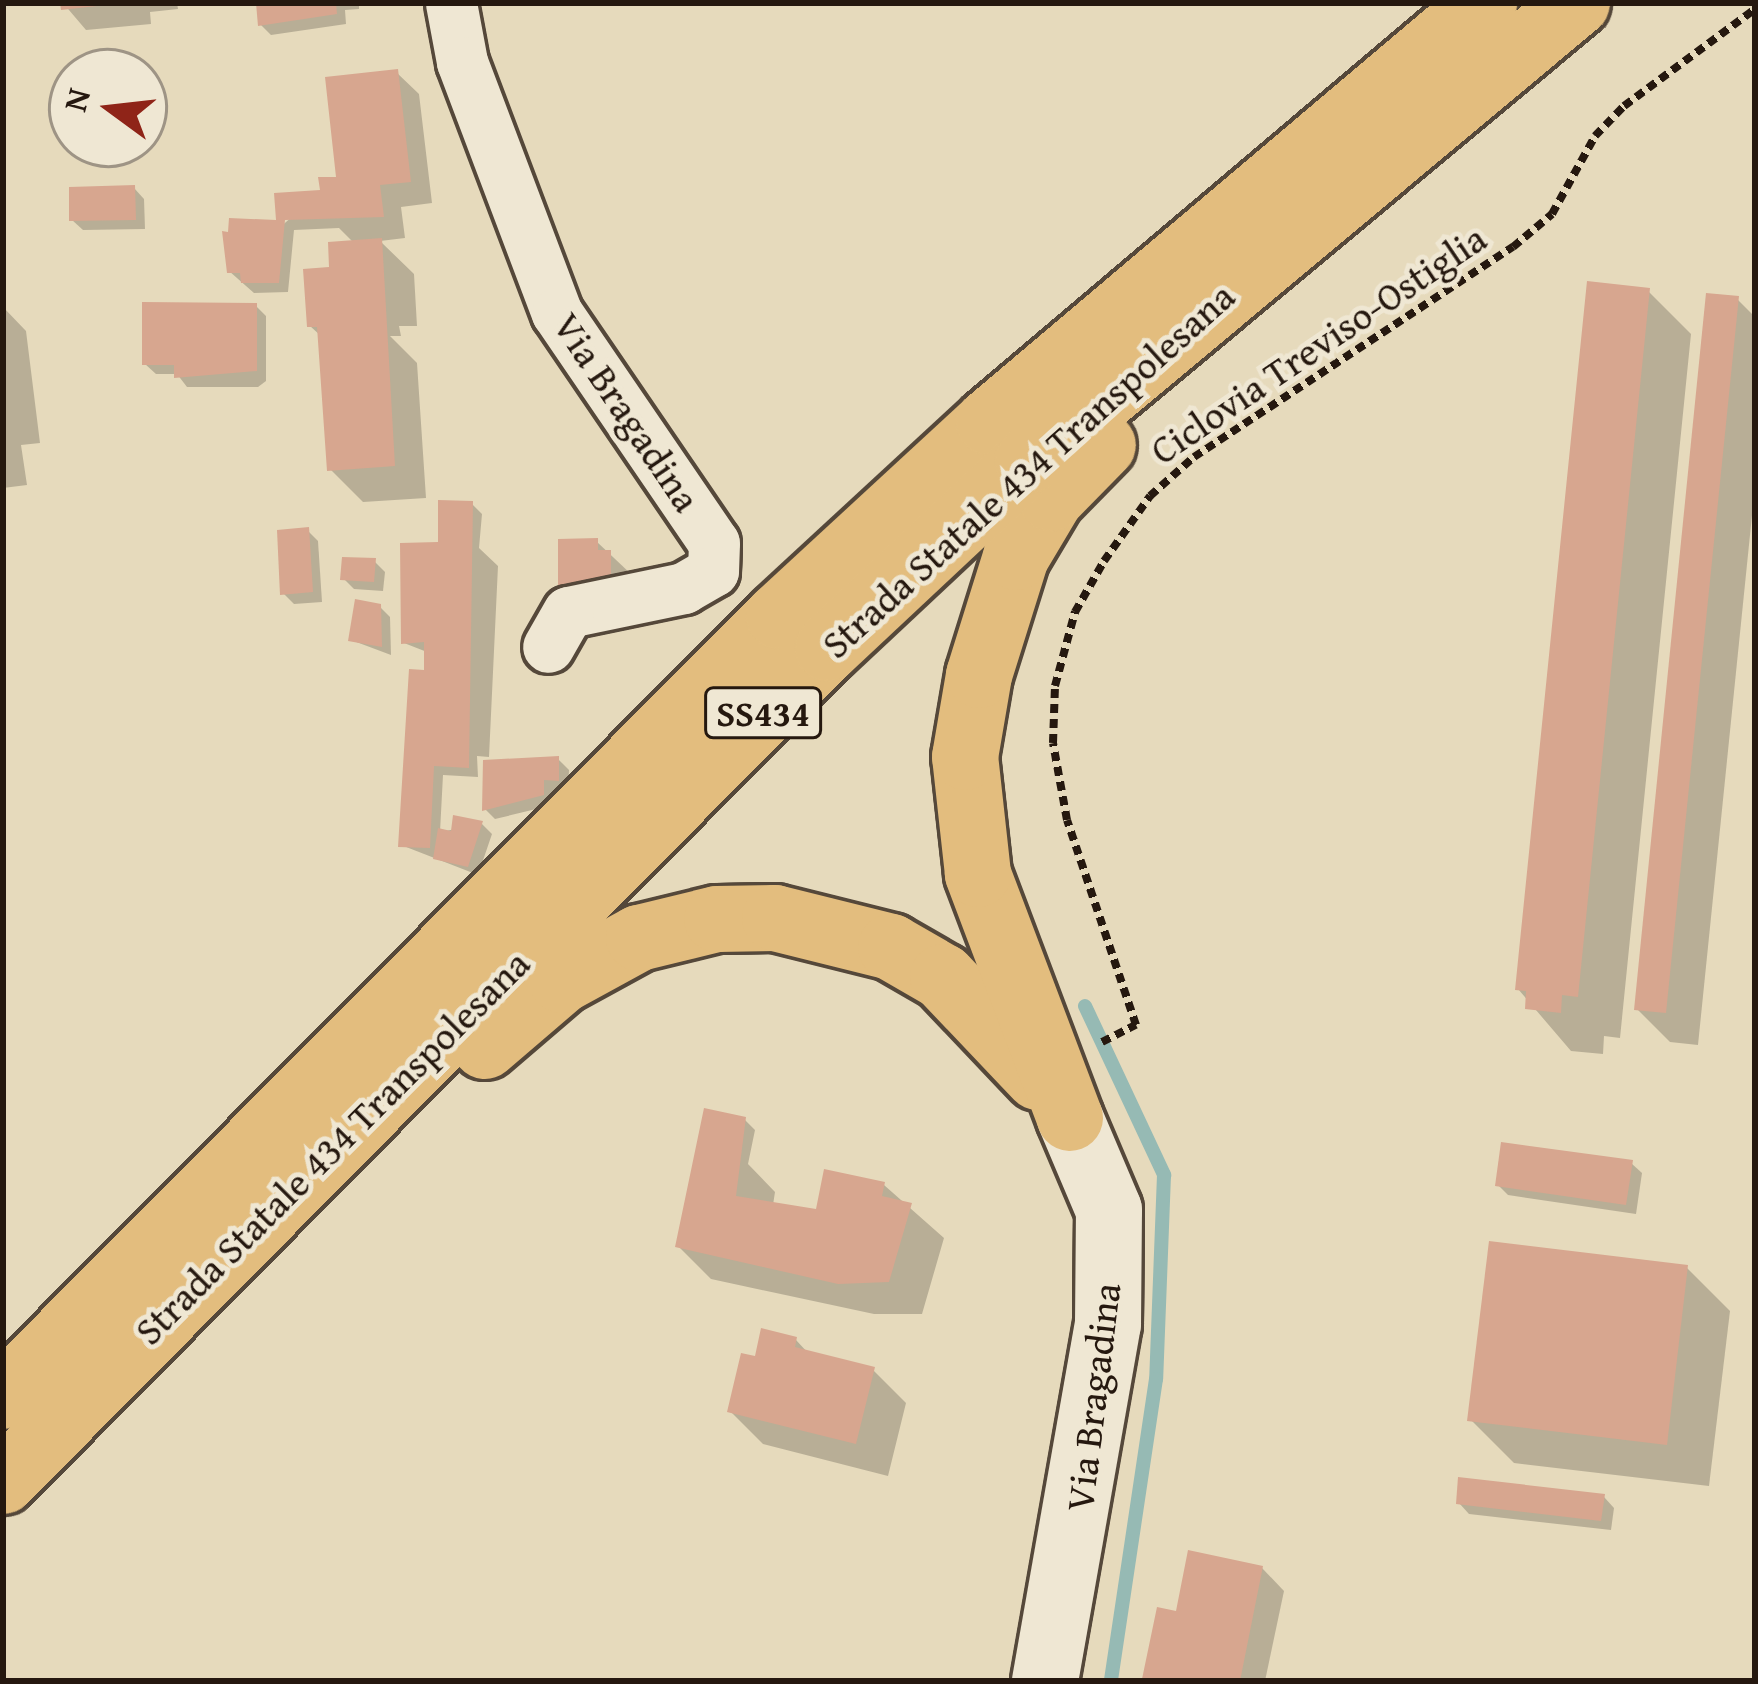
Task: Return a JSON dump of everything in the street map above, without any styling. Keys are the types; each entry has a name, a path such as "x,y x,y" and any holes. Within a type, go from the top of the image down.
{"highway":[{"name":"Strada Statale 434 Transpolesana","path":"3,1396 779,616 989,422 1484,3"},
{"name":"Strada Statale 434 Transpolesana","path":"3,1483 844,632 1028,461 1581,3"},
{"path":"1070,1118 978,874 965,758 979,675 1016,557 1051,497 1120,428 1481,129 1581,3"},
{"path":"3,1483 166,1367 491,1040 562,980 639,938 717,920 775,918 891,946 943,977 1007,1037 1070,1118"},
{"path":"3,1379 67,1331"}],"main road":[{"name":"Via Bragadina","path":"1046,1681 1108,1324 1109,1210 1070,1118"}],"street":[{"name":"Via Bragadina","path":"451,3 462,62 557,313 714,543 712,571 684,588 568,612 548,647"}],"path":[{"name":"Ciclovia Treviso-Ostiglia","path":"1084,1052 1136,1025 1067,820 1053,743 1055,686 1075,612 1104,561 1150,496 1194,457 1514,247 1552,214 1595,136 1624,106 1755,9"}],"building":[{"path":"60,3 97,3 97,6 61,10"},
{"path":"256,3 336,3 337,14 258,26"},
{"path":"398,69 411,182 380,185 384,217 285,220 279,283 241,283 240,273 227,273 222,231 228,232 229,218 276,220 274,193 320,190 318,177 336,177 325,77"},
{"path":"135,185 136,220 69,221 69,187"},
{"path":"382,238 395,466 327,471 317,327 307,327 303,269 329,267 328,242"},
{"path":"1587,281 1650,288 1578,997 1562,995 1561,1013 1525,1009 1526,991 1515,990"},
{"path":"1706,293 1739,296 1666,1013 1634,1010"},
{"path":"142,302 257,303 257,371 174,378 174,365 142,365"},
{"path":"438,500 473,501 469,768 434,766 430,848 398,847 409,669 424,670 424,642 401,644 400,543 438,542"},
{"path":"309,527 313,592 280,595 277,530"},
{"path":"598,538 598,550 611,550 611,586 558,595 558,539"},
{"path":"342,557 376,558 374,582 340,580"},
{"path":"355,599 381,604 382,647 348,641"},
{"path":"559,756 559,781 544,780 544,795 482,811 483,760"},
{"path":"453,815 483,821 468,867 433,859 438,828 451,831"},
{"path":"704,1108 746,1117 736,1196 816,1209 824,1169 885,1182 882,1196 912,1203 889,1282 838,1284 675,1247"},
{"path":"1501,1142 1633,1160 1626,1205 1495,1186"},
{"path":"1489,1241 1688,1265 1667,1445 1467,1421"},
{"path":"761,1328 797,1337 795,1347 875,1367 856,1444 727,1412 741,1353 755,1356"},
{"path":"1458,1477 1605,1494 1601,1521 1456,1504"},
{"path":"1188,1550 1263,1566 1240,1681 1142,1679 1157,1607 1176,1611"}],"waterway":[{"path":"1085,1006 1164,1175 1156,1379 1111,1681"}]}
